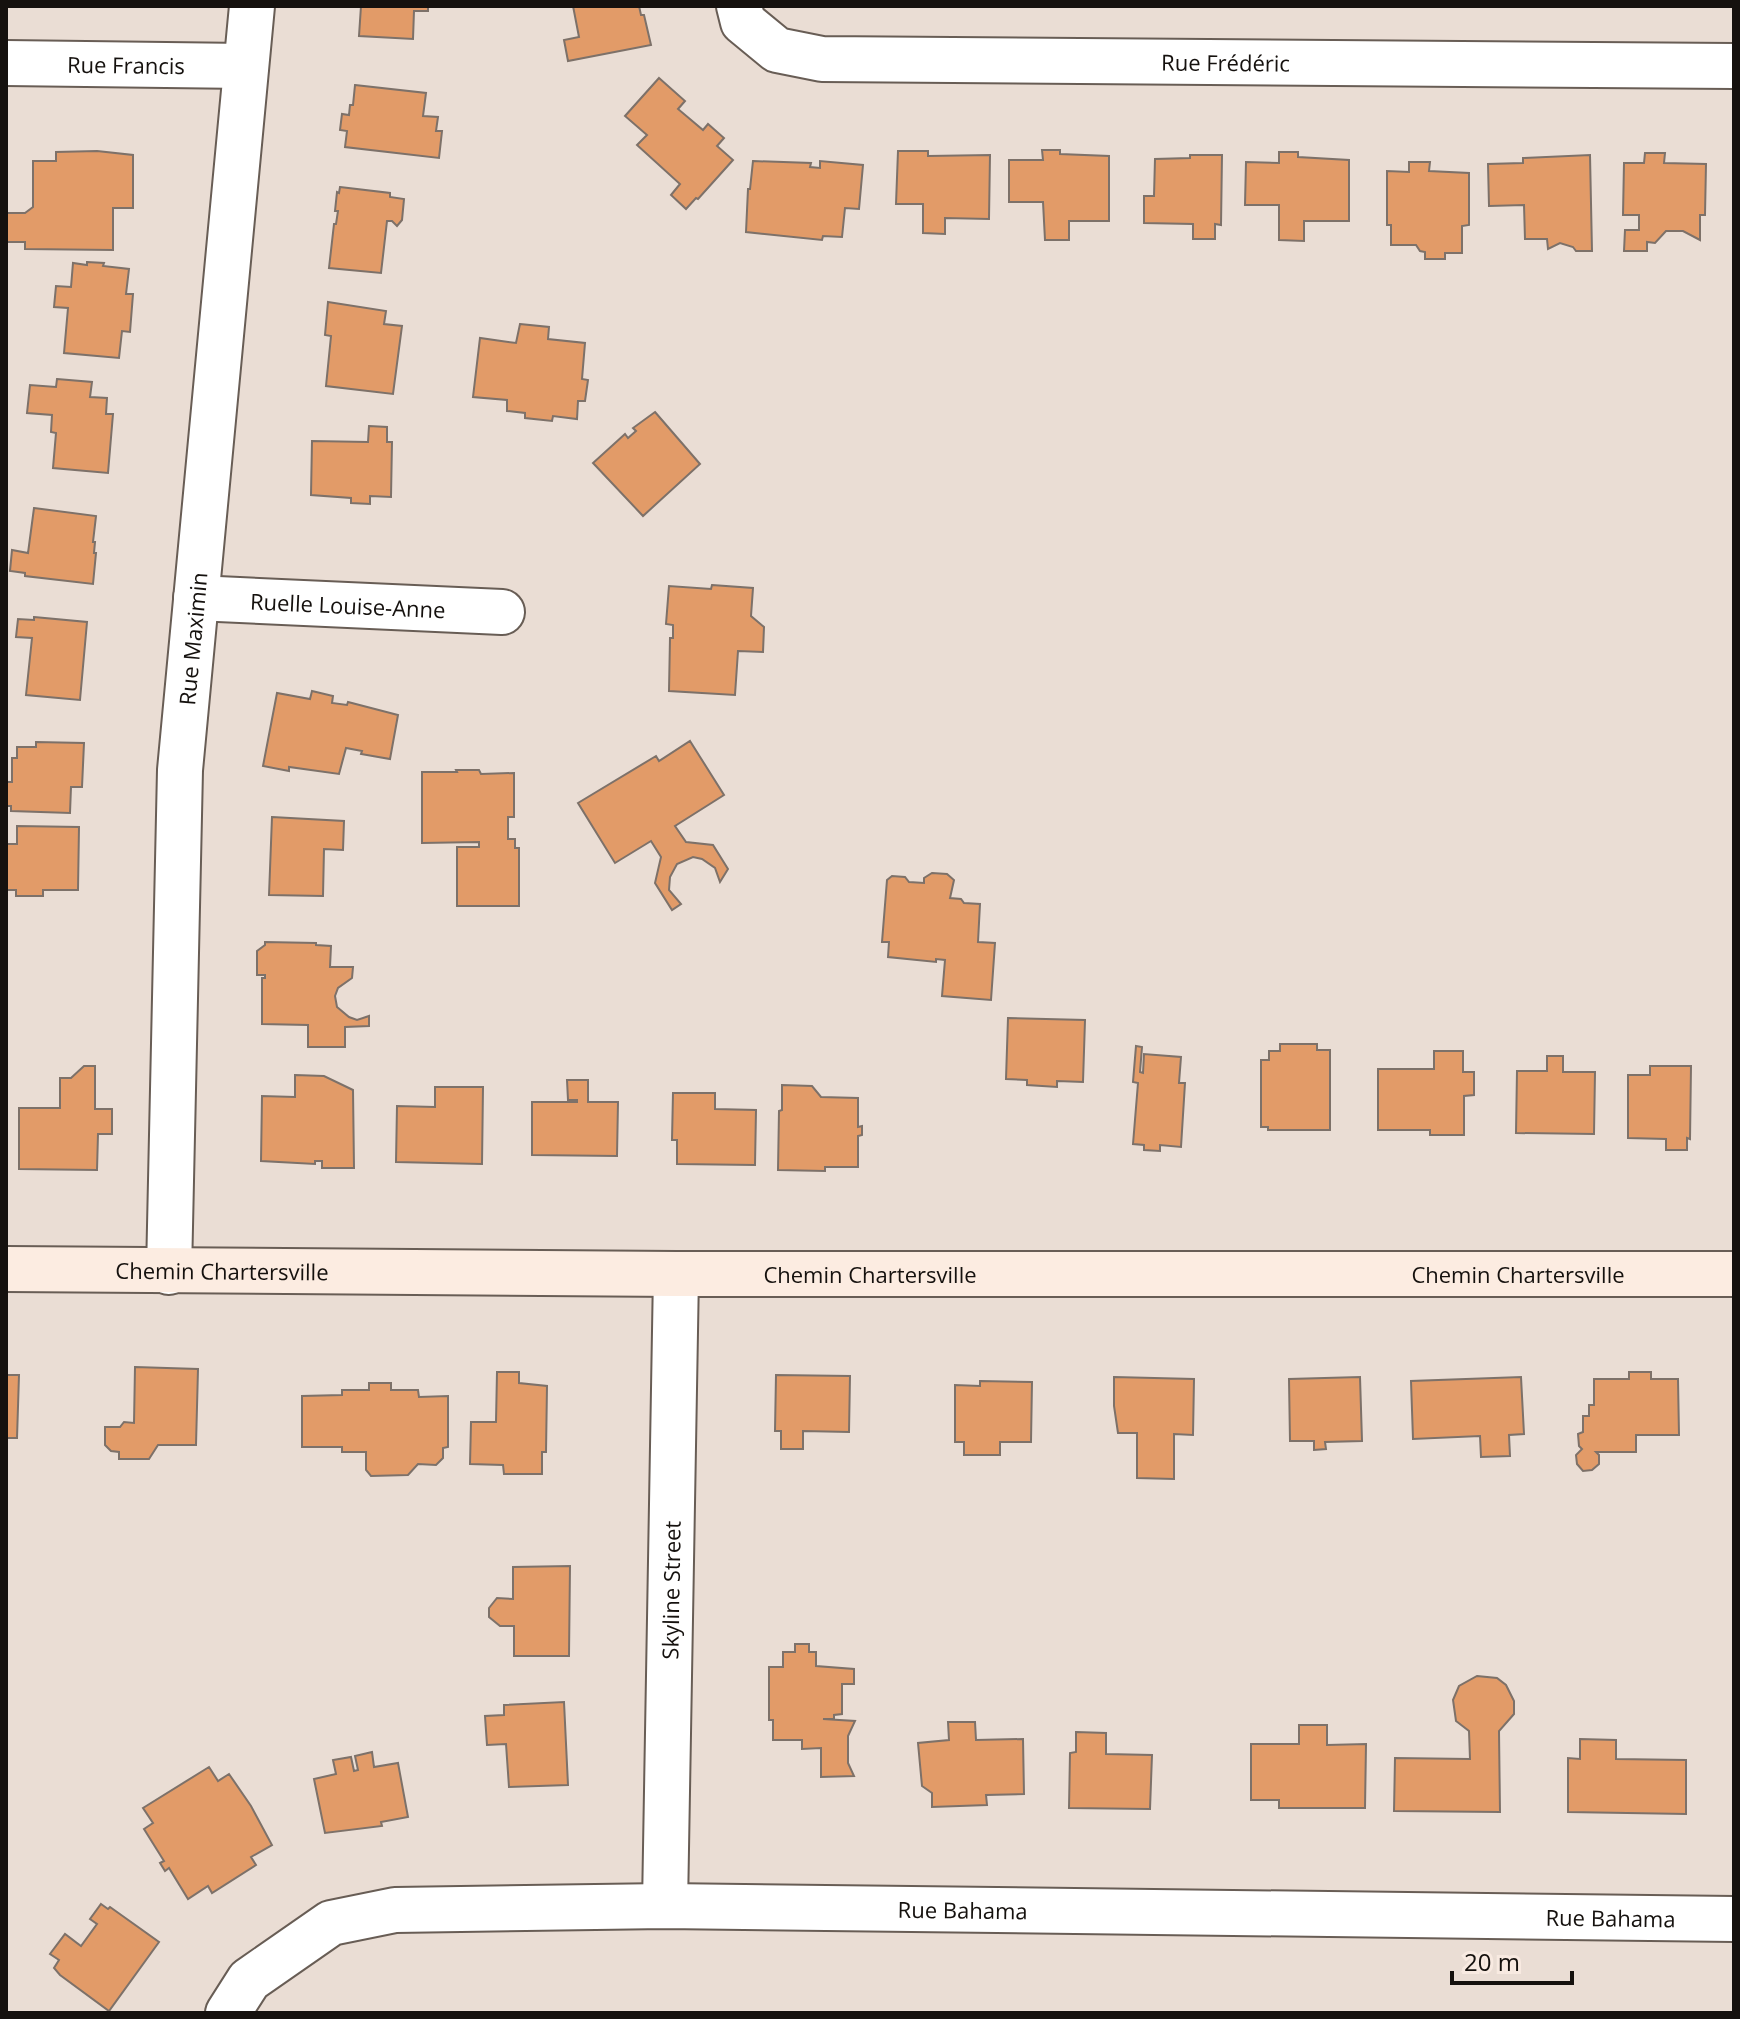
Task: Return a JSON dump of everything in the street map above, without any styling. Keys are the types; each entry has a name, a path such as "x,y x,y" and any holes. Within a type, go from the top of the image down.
{"street":[{"name":"Rue Maximin","path":"169,1272 180,770 252,6"},
{"name":"Rue Frédéric","path":"739,6 743,22 777,50 822,59 1734,66"},
{"name":"Rue Francis","path":"6,63 246,66"},
{"name":"Ruelle Louise-Anne","path":"196,598 502,612"},
{"name":"Chemin Chartersville","path":"6,1269 676,1274 1734,1274"},
{"name":"Skyline Street","path":"665,1906 676,1274"},
{"name":"Rue Bahama","path":"228,2013 249,1980 331,1923 395,1910 665,1906 1734,1919"}],"building":[{"path":"361,6 428,6 428,11 414,11 413,39 359,36"},
{"path":"573,6 639,6 651,45 568,61 564,40 579,37"},
{"path":"659,78 685,101 678,109 703,130 708,124 724,138 717,146 733,160 686,209 671,195 680,184 637,145 647,135 625,116"},
{"path":"355,85 426,93 423,116 438,117 436,131 442,131 439,158 345,147 347,131 340,130 342,114 349,115"},
{"path":"1042,150 1109,156 1109,221 1069,221 1069,240 1045,240 1043,202 1009,202 1009,160 1043,160"},
{"path":"97,151 133,155 133,208 113,208 113,250 25,249 25,242 6,242 6,213 25,213 33,207 33,161 56,161 56,152"},
{"path":"898,151 928,151 928,156 990,155 989,219 945,218 945,234 923,233 923,204 896,204"},
{"path":"1279,152 1298,152 1298,157 1349,160 1349,221 1304,221 1304,241 1279,240 1279,205 1245,205 1246,162 1279,163"},
{"path":"1645,153 1665,153 1664,163 1706,164 1705,215 1700,215 1700,240 1683,231 1666,231 1655,243 1647,242 1647,251 1624,251 1625,230 1639,230 1639,215 1623,215 1624,163 1644,163"},
{"path":"1190,155 1222,155 1221,225 1215,224 1215,239 1193,239 1193,224 1144,223 1144,196 1154,196 1155,159 1190,158"},
{"path":"1590,155 1592,251 1576,251 1560,243 1548,249 1547,239 1525,239 1524,205 1489,206 1488,164 1523,163 1523,158"},
{"path":"753,161 811,163 810,167 820,168 820,161 863,165 859,209 845,208 842,237 823,236 822,240 746,232"},
{"path":"1409,162 1430,162 1429,171 1469,173 1469,225 1462,226 1462,253 1445,253 1445,259 1425,259 1425,252 1416,245 1391,245 1391,225 1387,225 1387,171 1409,172"},
{"path":"340,187 390,193 390,197 404,199 402,220 397,226 387,221 381,273 329,268"},
{"path":"87,262 129,269 126,294 133,294 130,332 122,331 119,358 64,353 68,308 54,307 56,286 71,287 73,263 87,265"},
{"path":"328,302 386,311 384,324 402,326 393,394 326,386 331,336 325,335"},
{"path":"520,324 549,327 548,339 585,343 582,379 588,380 585,401 578,401 577,419 553,416 552,421 525,418 525,413 507,411 507,400 473,397 480,338 516,343"},
{"path":"57,379 92,382 90,397 107,398 106,414 113,414 108,473 53,468 56,433 51,432 52,415 27,413 30,385 56,387"},
{"path":"655,412 700,464 643,516 593,463 625,434 628,438 636,431 633,428"},
{"path":"369,426 387,427 387,442 392,442 391,497 370,496 370,504 351,503 351,498 311,495 312,441 368,442"},
{"path":"34,508 96,516 93,584 25,576 25,573 10,571 12,550 28,553"},
{"path":"712,585 753,588 751,616 764,627 763,652 738,651 735,695 669,691 673,625 666,624 669,586 711,589"},
{"path":"34,617 87,622 80,700 26,695 32,638 16,637 18,619 34,620"},
{"path":"312,691 333,696 332,703 347,705 348,702 398,715 390,759 346,748 339,774 263,766 277,693 310,699"},
{"path":"690,741 724,795 675,826 686,842 713,845 728,869 720,882 715,868 702,859 693,857 677,864 670,877 669,890 681,904 672,910 655,883 661,857 651,841 615,863 578,803 656,756 659,761"},
{"path":"36,742 84,743 82,787 71,787 70,813 11,811 11,806 6,806 6,782 12,782 12,758 17,758 17,747 36,747"},
{"path":"479,770 481,774 514,773 514,817 508,817 508,839 515,839 515,848 519,848 519,906 457,906 457,847 479,847 479,842 422,843 422,772"},
{"path":"272,817 344,821 343,850 324,849 323,896 269,895"},
{"path":"17,826 79,827 78,890 43,890 43,896 16,896 16,890 6,890 6,844 17,844"},
{"path":"932,873 947,874 954,880 950,898 980,904 978,942 995,943 991,1000 942,996 945,960 936,959 936,962 888,957 889,942 882,942 887,880 892,876 905,877 909,882 924,883 924,878"},
{"path":"265,942 331,946 330,967 353,967 352,978 338,988 335,996 337,1007 357,1020 369,1016 369,1026 345,1027 345,1047 308,1047 308,1025 262,1024 262,978 265,975 257,975 257,951"},
{"path":"1008,1018 1085,1020 1083,1082 1057,1081 1057,1087 1027,1085 1027,1080 1006,1079"},
{"path":"1280,1044 1317,1044 1317,1050 1330,1050 1330,1130 1268,1130 1268,1127 1261,1127 1261,1060 1269,1060 1269,1051 1280,1051"},
{"path":"1136,1046 1142,1047 1140,1072 1143,1073 1144,1054 1181,1057 1179,1083 1185,1083 1181,1147 1160,1145 1160,1151 1144,1150 1144,1145 1133,1144 1138,1083 1133,1082"},
{"path":"1434,1051 1463,1051 1463,1072 1474,1072 1474,1095 1464,1096 1464,1135 1430,1135 1430,1130 1378,1130 1378,1069 1434,1069"},
{"path":"1547,1056 1563,1056 1563,1072 1595,1072 1594,1134 1516,1133 1517,1071 1547,1071"},
{"path":"84,1066 95,1066 95,1109 112,1109 112,1134 98,1134 97,1170 19,1169 19,1108 60,1108 60,1078 71,1078"},
{"path":"1650,1066 1691,1066 1690,1139 1687,1138 1687,1150 1666,1150 1666,1139 1628,1138 1628,1075 1650,1075"},
{"path":"295,1075 324,1076 353,1090 354,1168 322,1168 322,1161 315,1161 315,1164 261,1161 262,1096 295,1097"},
{"path":"567,1080 588,1080 588,1102 618,1102 617,1156 532,1155 532,1102 577,1102 568,1100"},
{"path":"782,1085 812,1086 821,1097 858,1098 858,1127 862,1126 862,1135 858,1136 858,1167 825,1167 825,1171 778,1170"},
{"path":"435,1087 483,1087 482,1164 396,1162 397,1106 435,1107"},
{"path":"673,1093 715,1093 715,1109 756,1110 755,1165 677,1164 677,1140 672,1140"},
{"path":"135,1367 198,1369 196,1445 158,1445 149,1459 119,1459 119,1452 111,1451 105,1445 105,1427 134,1423"},
{"path":"497,1372 519,1372 519,1383 547,1386 546,1452 542,1452 542,1474 504,1474 503,1465 470,1464 471,1422 496,1422"},
{"path":"1629,1372 1651,1372 1651,1379 1678,1379 1679,1435 1636,1435 1636,1452 1596,1452 1599,1464 1592,1470 1583,1471 1577,1464 1576,1455 1582,1449 1578,1434 1583,1432 1583,1416 1589,1416 1589,1405 1594,1405 1594,1379 1629,1379"},
{"path":"6,1375 19,1375 17,1438 6,1438"},
{"path":"776,1375 850,1376 849,1432 803,1431 803,1449 781,1449 781,1431 775,1431"},
{"path":"1114,1377 1194,1379 1193,1435 1174,1434 1174,1479 1137,1478 1137,1433 1118,1433"},
{"path":"1360,1377 1362,1441 1325,1442 1326,1449 1314,1450 1314,1441 1290,1441 1289,1379"},
{"path":"1521,1377 1524,1434 1509,1435 1510,1456 1481,1457 1480,1436 1413,1439 1411,1381"},
{"path":"980,1381 1032,1382 1031,1442 1000,1442 1000,1455 964,1455 964,1442 955,1442 955,1385 980,1386"},
{"path":"369,1383 391,1383 391,1390 418,1390 419,1397 448,1396 448,1447 443,1448 443,1458 436,1465 418,1464 408,1475 371,1476 366,1470 366,1452 342,1452 342,1447 302,1447 302,1396 342,1395 342,1390 369,1390"},
{"path":"570,1566 569,1656 514,1656 514,1626 500,1626 489,1617 489,1608 497,1598 513,1599 513,1567"},
{"path":"795,1644 809,1644 809,1652 816,1652 816,1666 854,1669 854,1684 842,1684 842,1714 834,1715 834,1719 823,1719 855,1721 848,1736 848,1763 854,1776 821,1777 821,1748 802,1749 802,1740 773,1740 773,1720 769,1720 769,1667 783,1667 783,1652 795,1652"},
{"path":"1477,1676 1497,1678 1506,1685 1514,1701 1514,1714 1499,1731 1500,1812 1394,1811 1395,1758 1470,1759 1469,1731 1456,1721 1453,1700 1459,1686"},
{"path":"564,1702 568,1785 509,1787 506,1744 487,1745 485,1716 504,1715 504,1705"},
{"path":"948,1722 975,1722 976,1740 1023,1739 1024,1794 986,1795 987,1805 932,1807 932,1793 922,1786 918,1743 949,1740"},
{"path":"1299,1725 1327,1725 1327,1745 1366,1744 1365,1808 1279,1808 1279,1800 1251,1800 1251,1744 1299,1744"},
{"path":"1076,1732 1106,1733 1106,1754 1152,1755 1150,1809 1069,1808 1070,1753 1076,1752"},
{"path":"1580,1739 1616,1740 1616,1759 1686,1760 1686,1814 1568,1812 1568,1758 1580,1759"},
{"path":"372,1752 374,1767 398,1763 408,1817 381,1822 382,1826 325,1833 314,1779 336,1774 333,1760 351,1757 354,1771 358,1770 355,1756"},
{"path":"209,1767 218,1781 229,1774 272,1845 251,1857 256,1865 212,1893 208,1886 188,1899 169,1868 165,1871 160,1863 164,1861 144,1829 153,1823 143,1808"},
{"path":"101,1904 108,1909 110,1907 159,1942 109,2011 60,1975 54,1968 59,1960 50,1954 65,1934 81,1946 97,1924 90,1919"}]}
